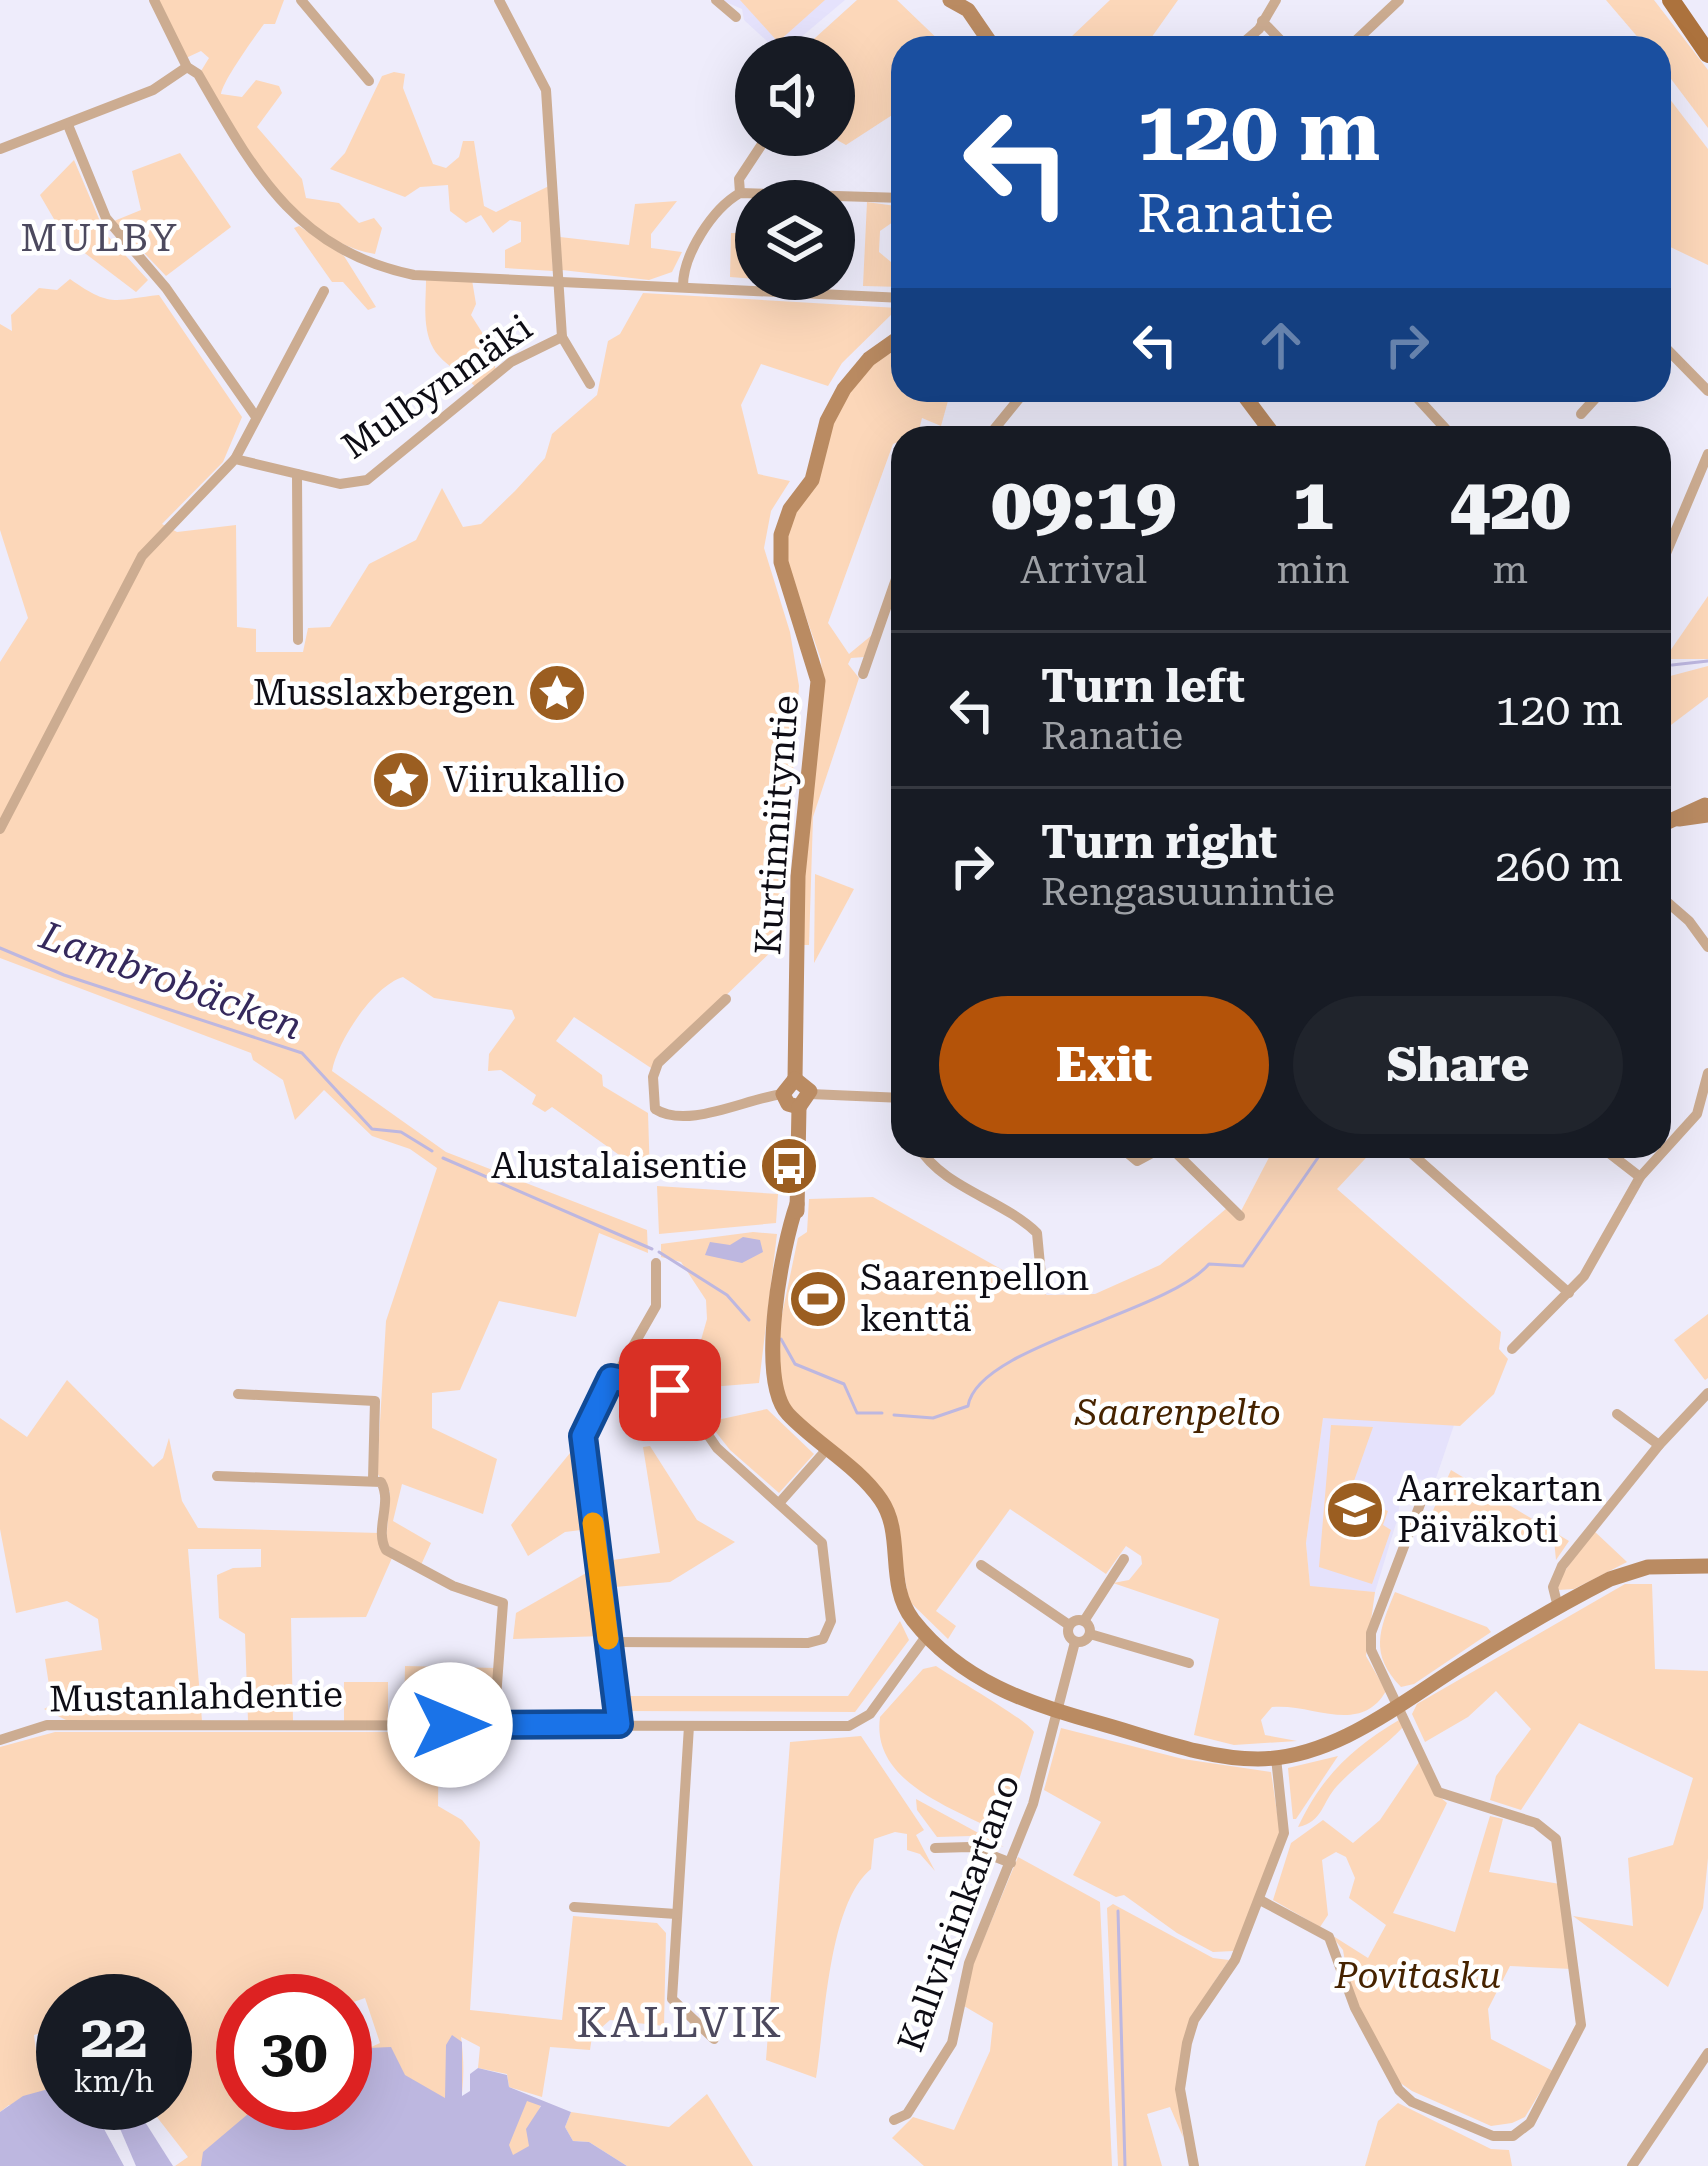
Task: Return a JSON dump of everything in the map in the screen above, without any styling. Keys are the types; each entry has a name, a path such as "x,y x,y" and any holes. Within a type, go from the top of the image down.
{"main road":[{"path":"1679,3 1708,54"}],"street":[{"path":"154,0 187,67 198,74 265,188 344,251 396,272 891,297"},
{"path":"302,0 369,81"},
{"name":"Mulbynmäki","path":"235,459 340,484 367,480 511,362 562,337 550,108 541,75 499,0"},
{"path":"716,0 736,16"},
{"path":"950,0 972,5 988,36"},
{"path":"1248,36 1276,0"},
{"path":"1361,36 1399,0"},
{"path":"1262,21 1276,36"},
{"path":"0,149 153,90 187,67"},
{"path":"68,124 106,218 166,288 256,418"},
{"path":"683,286 686,261 724,204 735,196"},
{"path":"855,197 891,198"},
{"path":"0,829 142,556 235,459 324,291"},
{"path":"562,337 590,384"},
{"name":"Kurtinniityntie","path":"795,1079 798,876 818,681 781,562 781,536 790,509 812,480 827,421 844,389 869,359 891,343"},
{"path":"1671,353 1708,391"},
{"path":"997,426 1016,402"},
{"path":"1421,402 1443,426"},
{"path":"1581,414 1592,402"},
{"path":"1671,542 1708,454"},
{"path":"297,474 298,640"},
{"path":"863,674 891,594"},
{"path":"1671,821 1707,808"},
{"path":"1671,905 1708,947"},
{"path":"723,1008 654,1071 658,1113 700,1113 783,1094 795,1079 805,1082 797,1234 786,1260 774,1322 772,1389 787,1413 880,1499 889,1520 899,1595 927,1635 1001,1693 1229,1757 1276,1758 1322,1746 1399,1705 1558,1607 1630,1572 1708,1566"},
{"path":"1671,1143 1697,1114 1708,1073"},
{"path":"783,1094 788,1104 891,1098"},
{"path":"927,1158 934,1168 1008,1209 1037,1233 1042,1286"},
{"path":"1180,1158 1240,1216"},
{"path":"1417,1158 1569,1293"},
{"path":"1615,1158 1640,1177"},
{"path":"1512,1349 1529,1327 1569,1293 1640,1177 1657,1158"},
{"path":"619,1724 583,1436 611,1378 656,1306 656,1263"},
{"path":"609,1642 819,1641 830,1630 831,1615 826,1553 814,1535 709,1439 680,1394 611,1378"},
{"path":"1558,1607 1553,1587 1562,1566 1659,1445 1708,1393"},
{"path":"238,1394 375,1401 373,1479 386,1493 381,1539 386,1550 453,1586 503,1603 494,1725"},
{"path":"1617,1414 1659,1445"},
{"path":"781,1502 827,1449"},
{"path":"217,1475 373,1479"},
{"path":"1260,1900 1329,1937 1355,2008 1399,2090 1412,2102 1493,2136 1513,2135 1530,2123 1581,2025 1559,1849 1551,1831 1536,1823 1438,1792 1375,1664 1371,1633 1424,1494"},
{"path":"1069,1625 1084,1621 1124,1559"},
{"path":"981,1565 1069,1625 1075,1642 1090,1634 1190,1663"},
{"path":"1084,1621 1090,1634"},
{"name":"Mustanlahdentie","path":"0,1741 47,1725 861,1723 927,1635"},
{"name":"Kallvikinkartano","path":"894,2120 907,2114 952,2043 969,1963 1011,1863 1075,1642"},
{"path":"689,1726 672,1999 714,2038"},
{"path":"1194,2166 1180,2089 1187,2043 1194,2020 1235,1960 1284,1833 1276,1758"},
{"path":"935,1848 970,1847 1011,1863"},
{"path":"574,1907 676,1914"},
{"path":"1632,2166 1708,2053"}],"shaded area":[{"path":"721,0 845,0 802,36 761,36 744,20 742,9"},
{"path":"743,1237 760,1240 763,1252 742,1263 705,1255 710,1242 730,1245"},
{"name":"Aarrekartan Päiväkoti","path":"1323,1417 1454,1425 1435,1481 1413,1479 1401,1489 1398,1517 1375,1592 1310,1587 1306,1543"},
{"path":"452,2035 462,2042 462,2096 470,2091 470,2074 478,2068 507,2075 509,2087 571,2112 565,2127 573,2141 589,2142 627,2166 201,2166 203,2152 229,2130 372,2130 372,2048 391,2047 405,2075 445,2098 446,2045","holes":["527,2101 541,2106 526,2129 529,2146 513,2155 509,2145"]},
{"path":"36,2092 36,2130 105,2130 124,2166 0,2166 0,2112"},
{"path":"121,2130 150,2130 173,2166 136,2166"}],"green space":[{"path":"157,0 284,0 275,24 264,24 221,94 242,97 256,80 279,86 282,93 257,127 302,179 306,198 339,203 359,223 374,218 382,228 375,254 344,245 317,229 271,183 201,71 209,58 201,51 186,58"},
{"path":"740,0 825,0 785,36 773,36"},
{"path":"857,0 897,0 934,36 891,36 891,116 855,139 855,36 817,36"},
{"path":"1110,0 1178,0 1152,36 1072,36"},
{"path":"1606,0 1654,0 1708,70 1708,128 1671,79 1671,36 1637,36"},
{"path":"405,74 403,88 433,164 446,168 459,157 463,141 474,141 484,206 496,212 549,186 553,271 505,268 505,250 521,242 521,222 510,220 493,233 481,215 466,223 450,211 448,185 420,187 405,197 330,169 345,153 382,76"},
{"path":"1671,101 1708,149 1708,265 1671,247"},
{"path":"180,153 231,227 166,276 114,221 141,210 132,171"},
{"path":"74,160 105,233 148,280 136,292 65,238 40,195"},
{"path":"677,201 651,234 651,248 682,252 672,272 649,280 562,270 560,237 629,245 635,204"},
{"path":"867,202 891,205 891,223 880,231 879,252 891,262 891,287 863,286"},
{"path":"299,226 344,256 376,307 368,310 343,282 332,282 294,228"},
{"path":"731,233 735,233 735,277 730,277"},
{"path":"70,279 113,300 159,295 242,417 223,462 162,524 177,532 236,525 237,627 256,629 256,652 303,652 308,628 330,627 369,564 416,540 442,488 463,527 481,524 545,458 552,434 597,395 608,341 620,334 643,293 891,308 891,315 842,363 828,386 761,364 741,405 758,474 790,481 771,511 764,548 790,632 799,686 781,942 651,1068 574,1017 556,1041 602,1075 603,1086 648,1113 650,1177 552,1107 545,1112 532,1104 536,1095 501,1070 488,1071 489,1054 515,1018 512,1010 434,998 403,977 369,1003 335,1059 332,1071 446,1152 647,1230 648,1253 599,1233 576,1317 499,1301 460,1390 432,1393 432,1428 497,1459 483,1514 402,1484 393,1521 431,1543 421,1565 386,1544 390,1492 377,1473 386,1321 437,1168 410,1149 372,1136 324,1090 295,1120 283,1080 253,1060 251,1053 0,958 0,662 28,618 0,530 0,324 12,331 11,315 39,288 57,290"},
{"path":"426,280 472,280 476,304 471,315 485,337 496,370 476,388 433,348 426,320"},
{"path":"891,350 891,402 948,402 941,426 922,418 920,426 891,426 891,450 828,623 849,654 872,635 864,657 851,658 848,664 859,678 813,817 809,945 801,945 805,844 823,687 821,660 786,559 786,532 832,422 863,372"},
{"path":"1708,596 1708,659 1671,659 1671,650"},
{"path":"1708,666 1708,697 1671,725 1671,676"},
{"path":"815,874 854,889 814,963"},
{"name":"Saarenpelto","path":"1269,1158 1366,1158 1337,1189 1501,1332 1499,1349 1508,1359 1494,1394 1460,1426 1323,1418 1306,1543 1310,1586 1375,1592 1366,1656 1386,1691 1363,1712 1349,1715 1272,1707 1261,1720 1265,1735 1297,1741 1234,1745 1194,1735 1219,1619 1113,1583 1129,1580 1142,1564 1141,1556 1126,1546 1106,1574 1010,1509 936,1611 956,1626 948,1639 909,1601 894,1517 783,1398 776,1343 798,1238 807,1232 809,1199 873,1197 1047,1295 1095,1294 1160,1265 1227,1208 1241,1211"},
{"path":"657,1186 778,1194 776,1223 659,1234"},
{"path":"753,1232 777,1234 759,1383 687,1389 707,1319 706,1300 681,1262 661,1257 661,1244"},
{"path":"1708,1314 1708,1378 1705,1380 1674,1340"},
{"path":"67,1380 153,1467 163,1458 169,1438 182,1501 198,1528 379,1533 392,1558 366,1617 291,1618 293,1721 248,1721 245,1634 219,1618 217,1575 233,1568 261,1567 261,1549 188,1549 202,1721 68,1721 44,1709 52,1705 45,1659 102,1650 98,1619 67,1601 16,1613 0,1529 0,1418 27,1437"},
{"path":"767,1409 814,1454 779,1493 730,1450 708,1422"},
{"path":"1331,1425 1373,1427 1349,1495 1388,1511 1383,1525 1391,1530 1372,1584 1319,1567"},
{"path":"650,1446 697,1520 735,1542 670,1582 604,1588 600,1562 660,1553 643,1447"},
{"path":"575,1447 589,1529 565,1532 528,1556 511,1525"},
{"path":"1451,1470 1569,1541 1556,1560 1554,1540 1423,1533"},
{"path":"1593,1530 1627,1562 1574,1589 1558,1590 1558,1581"},
{"path":"595,1568 603,1636 513,1639 516,1613"},
{"path":"1625,1584 1652,1584 1655,1669 1708,1671 1708,1858 1703,1908 1668,1987 1573,1916 1633,1926 1628,1858 1673,1845 1693,1778 1579,1723 1521,1810 1490,1800 1496,1776 1531,1729 1496,1691 1468,1717 1425,1742 1412,1714 1417,1704"},
{"path":"1395,1592 1491,1632 1414,1684 1401,1687 1384,1664 1380,1641"},
{"path":"900,1621 909,1640 855,1712 626,1711 624,1696 848,1696"},
{"path":"405,1666 496,1668 488,1720 404,1720"},
{"path":"936,1666 1034,1732 1002,1834 920,1790 902,1776 881,1740 880,1717 923,1669"},
{"path":"344,1682 388,1682 388,1721 344,1721"},
{"path":"1399,1720 1404,1726 1337,1786 1313,1821 1298,1827 1340,1765"},
{"path":"1061,1728 1183,1759 1271,1772 1280,1832 1234,1951 1213,1952 1124,1895 1116,1897 1073,1875 1101,1822 1044,1790"},
{"path":"55,1732 439,1732 438,1806 462,1820 480,1842 470,2010 562,2020 573,1916 657,1923 666,1933 664,2026 610,2020 592,2036 590,2050 550,2047 542,2097 509,2087 507,2074 478,2068 480,2047 461,2037 462,2096 449,2154 372,2052 380,2043 372,2019 372,1974 216,1974 216,2130 327,2130 312,2166 175,2166 188,2157 167,2130 192,2130 192,1974 36,1974 36,2104 9,2105 0,2112 0,1747"},
{"path":"861,1736 924,1830 916,1835 935,1871 920,1854 907,1850 907,1834 895,1832 874,1839 871,1869 857,1886 837,1936 816,2078 766,2060 790,1742"},
{"path":"1338,1756 1296,1819 1293,1819 1288,1768"},
{"name":"Povitasku","path":"1419,1762 1433,1791 1447,1803 1393,1913 1455,1932 1490,1816 1503,1819 1489,1872 1560,1884 1572,1969 1510,1966 1488,2009 1491,2039 1553,2071 1525,2117 1512,2123 1491,2126 1399,2082 1350,1990 1343,1950 1330,1934 1368,1958 1386,1925 1349,1898 1355,1878 1346,1857 1336,1852 1322,1860 1328,1915 1320,1927 1273,1900 1291,1843 1323,1820 1353,1843 1380,1820"},
{"path":"916,1799 1004,1847 971,1836 937,1837 917,1810"},
{"path":"1018,1857 1100,1902 1112,2166 924,2166 892,2138 913,2117 954,2130 990,2051 993,2023 964,2006 969,1974"},
{"path":"1113,1904 1213,1958 1229,1960 1199,2006 1184,2042 1179,2082 1183,2137 1170,2107 1147,2114 1162,2166 1118,2166 1107,1908"},
{"path":"507,2090 541,2105 534,2120 533,2159 465,2166"},
{"path":"707,2094 753,2166 627,2166 589,2142 573,2141 565,2127 571,2112 669,2127"},
{"path":"1398,2103 1491,2149 1509,2150 1512,2166 1365,2166 1378,2121"}],"waterway":[{"name":"Lambrobäcken","path":"1672,665 1708,661"},
{"name":"Lambrobäcken","path":"0,948 64,975 302,1053 372,1129 401,1132 432,1151"},
{"name":"Lambrobäcken","path":"443,1158 652,1249"},
{"name":"Lambrobäcken","path":"894,1415 933,1418 968,1406 979,1385 1037,1348 1155,1298 1209,1264 1243,1266 1318,1158"},
{"name":"Lambrobäcken","path":"659,1252 727,1295 749,1320"},
{"name":"Lambrobäcken","path":"781,1339 795,1364 844,1384 857,1413 882,1413"},
{"path":"1118,1911 1125,2166"}],"slow traffic":[{"path":"593,1523 608,1639"}],"place":[{"name":"Musslaxbergen","path":"557,693"},
{"name":"Viirukallio","path":"401,780"},
{"name":"Alustalaisentie","path":"789,1166"},
{"name":"Saarenpellon kenttä","path":"818,1299"},
{"name":"Aarrekartan Päiväkoti","path":"1355,1510"}],"district":[{"name":"MULBY","path":"100,238"},
{"name":"KALLVIK","path":"680,2022"}],"route":[{"path":"450,1725 619,1724 584,1432 611,1378 670,1390"}]}
